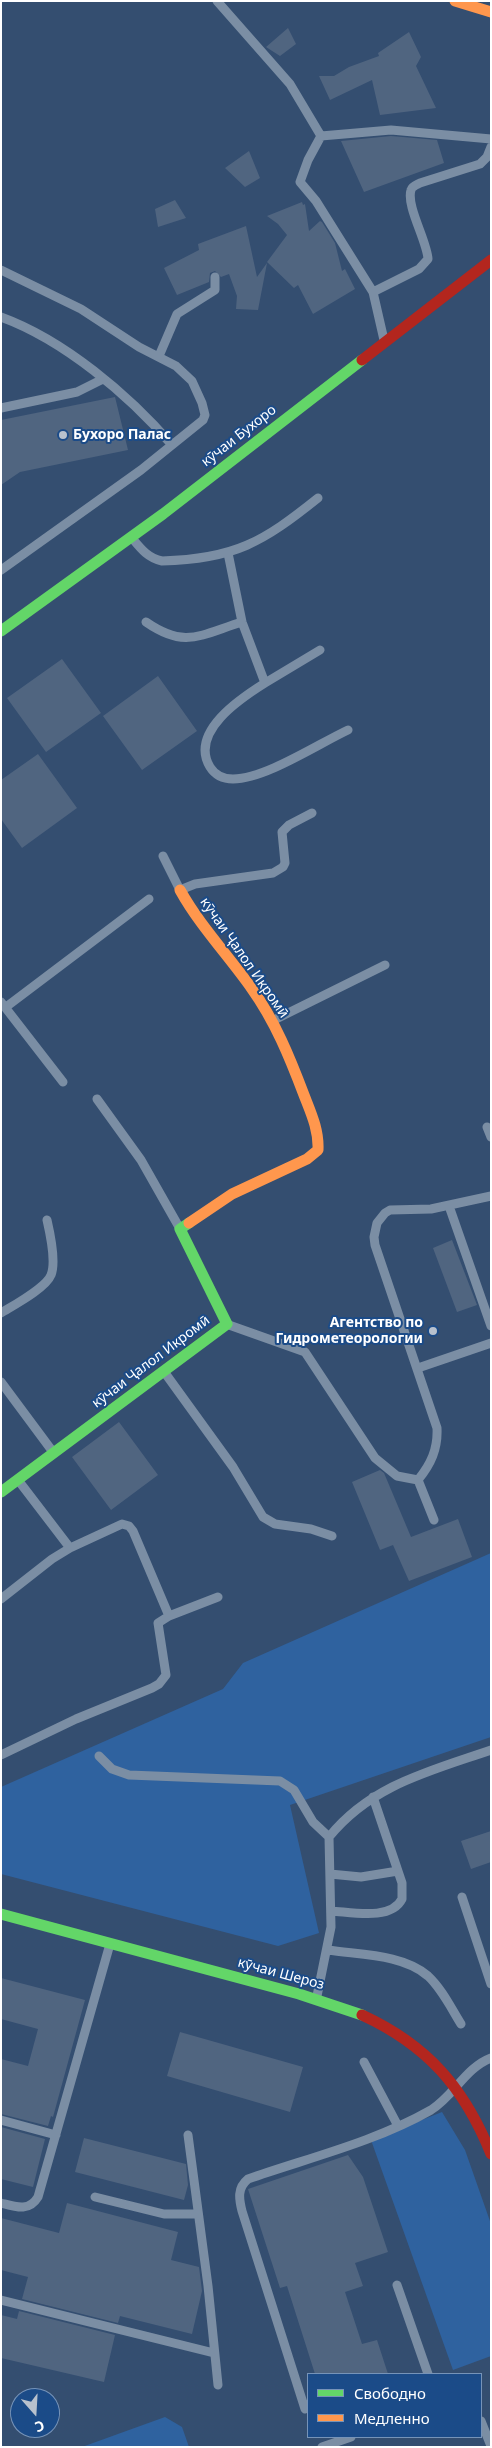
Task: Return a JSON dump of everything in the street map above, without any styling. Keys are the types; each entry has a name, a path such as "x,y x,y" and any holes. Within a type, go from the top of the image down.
{"street":[{"path":"455,1 491,12"},
{"name":"кӯчаи Бухоро","path":"1,631 131,537 491,260"},
{"name":"кӯчаи Ҷалол Икромӣ","path":"1,1492 226,1324 180,1229 232,1194 307,1159 318,1150 318,1134 288,1051 272,1021 180,890"},
{"name":"кӯчаи Шероз","path":"1,1914 317,1999 359,2013 396,2032 423,2052 456,2088 472,2110 491,2154"}],"lane":[{"path":"217,1 290,84 321,136"},
{"path":"321,136 391,130 491,139"},
{"path":"321,136 308,160 300,182 316,202 373,292 384,344"},
{"path":"373,292 419,269 428,259 427,249 412,206 412,188 420,183 480,164 487,157 491,147"},
{"path":"1,270 81,308 139,347 159,356 185,374 194,386 205,410 203,420 141,470 1,570"},
{"path":"159,356 176,314 215,290 216,277"},
{"path":"1,316 51,342 103,379 148,419 172,445"},
{"path":"1,408 77,392 103,379"},
{"path":"131,537 146,554 153,559 162,561 228,553 269,536 318,498"},
{"path":"228,553 242,622 265,683"},
{"path":"146,622 164,634 182,638 242,622"},
{"path":"320,650 265,683 229,709 207,739 206,755 212,769 218,775 234,779 259,772 348,730"},
{"path":"163,856 180,890 195,884 262,876 279,871 283,867 286,857 282,832 289,825 312,813"},
{"path":"63,1082 4,1004 149,899"},
{"path":"272,1021 385,965"},
{"path":"97,1099 141,1160 180,1229"},
{"path":"487,1127 491,1136"},
{"path":"418,1480 432,1459 437,1438 435,1417 374,1237 377,1223 390,1210 449,1206 491,1196"},
{"path":"449,1206 491,1326"},
{"path":"1,1313 43,1285 52,1274 53,1262 47,1220"},
{"path":"226,1324 305,1352 375,1458 397,1476 418,1480"},
{"path":"418,1368 491,1343"},
{"path":"164,1370 228,1461 262,1517 275,1524 311,1529 332,1536"},
{"path":"1,1382 54,1453"},
{"path":"18,1480 70,1548"},
{"path":"418,1480 434,1520"},
{"path":"1,1599 52,1559 70,1548 117,1526 129,1526 169,1616"},
{"path":"1,1755 159,1684 166,1675 166,1669 158,1634 158,1623 169,1616 218,1597"},
{"path":"317,1999 328,1950 331,1911 330,1837 349,1814 373,1797 416,1776 491,1750"},
{"path":"99,1756 112,1769 129,1776 280,1781 294,1790 313,1822 330,1837"},
{"path":"331,1911 373,1913 394,1909 402,1899 403,1890 398,1871 373,1797"},
{"path":"330,1874 372,1876 398,1871"},
{"path":"462,1897 491,1984"},
{"path":"1,2203 25,2208 35,2203 38,2197 110,1944"},
{"path":"328,1950 395,1960 419,1970 437,1986 461,2024"},
{"path":"305,2409 242,2211 240,2200 242,2186 248,2179 398,2126 440,2104 476,2066 491,2058"},
{"path":"364,2062 398,2126"},
{"path":"1,2120 56,2134"},
{"path":"188,2135 218,2384"},
{"path":"95,2197 164,2214 198,2214"},
{"path":"397,2285 428,2373"},
{"path":"1,2300 214,2353"},
{"path":"482,2424 491,2446"},
{"path":"322,2447 347,2438"}],"shaded area":[{"path":"491,1553 491,1737 290,1805 319,1933 278,1946 1,1874 1,1787 223,1689 243,1663"},
{"path":"442,2112 465,2150 491,2224 491,2356 453,2370 371,2140"},
{"path":"165,2417 182,2427 189,2447 82,2447"}],"building":[{"path":"288,28 296,44 280,56 266,47"},
{"path":"409,32 421,57 416,66 436,108 380,115 372,80 330,100 319,76 334,76 349,67 379,56 378,53"},
{"path":"391,136 437,140 444,163 364,192 341,141"},
{"path":"249,151 260,178 245,187 225,168"},
{"path":"175,200 186,218 158,227 155,209"},
{"path":"302,202 303,205 305,204 309,231 320,221 322,222 335,243 342,271 345,269 355,289 313,314 298,285 294,288 267,262 287,235 278,224 267,216"},
{"path":"246,226 257,277 267,263 258,310 236,309 237,296 229,274 221,277 215,271 210,273 209,282 177,295 164,268 199,250 198,244"},
{"name":"Бухоро Палас","path":"115,397 128,450 20,472 1,485 1,420"},
{"path":"62,659 101,713 46,752 7,698"},
{"path":"158,676 197,731 142,770 103,716"},
{"path":"38,754 77,808 22,848 1,819 1,780"},
{"path":"452,1240 477,1305 457,1312 433,1248"},
{"path":"119,1422 158,1475 111,1510 72,1457"},
{"path":"380,1470 384,1473 411,1537 458,1519 472,1557 409,1581 393,1545 380,1550 352,1482"},
{"path":"491,1831 491,1862 471,1869 461,1841"},
{"path":"1,1978 85,2000 53,2117 51,2116 48,2126 1,2114 1,2059 28,2066 38,2029 1,2019"},
{"path":"180,2032 303,2067 290,2112 167,2076"},
{"path":"1,2127 45,2139 33,2187 1,2179"},
{"path":"84,2138 186,2164 188,2185 184,2200 75,2172"},
{"path":"348,2155 363,2177 388,2252 355,2263 363,2286 345,2292 362,2344 377,2340 388,2373 315,2373 287,2286 280,2288 248,2189"},
{"path":"67,2203 178,2232 171,2260 199,2267 202,2291 192,2334 120,2316 118,2323 22,2299 28,2277 1,2270 1,2218 59,2233"},
{"path":"19,2311 115,2335 104,2382 1,2358 1,2315 17,2319"}],"traffic: fast":[{"path":"1,631 163,514 362,360"},
{"path":"1,1492 227,1324 180,1229 189,1223"},
{"path":"1,1914 299,1994 362,2015"}],"traffic: slow":[{"path":"455,1 491,12"},
{"path":"180,890 196,916 252,989 268,1014 299,1081 314,1122 318,1143 318,1150 307,1159 232,1194 189,1223"}],"traffic: jam":[{"path":"362,360 491,260"},
{"path":"362,2015 406,2040 441,2071 469,2108 491,2154"}],"place":[{"name":"Бухоро Палас","path":"63,435"},
{"name":"Агентство по Гидрометеорологии","path":"433,1331"}]}
